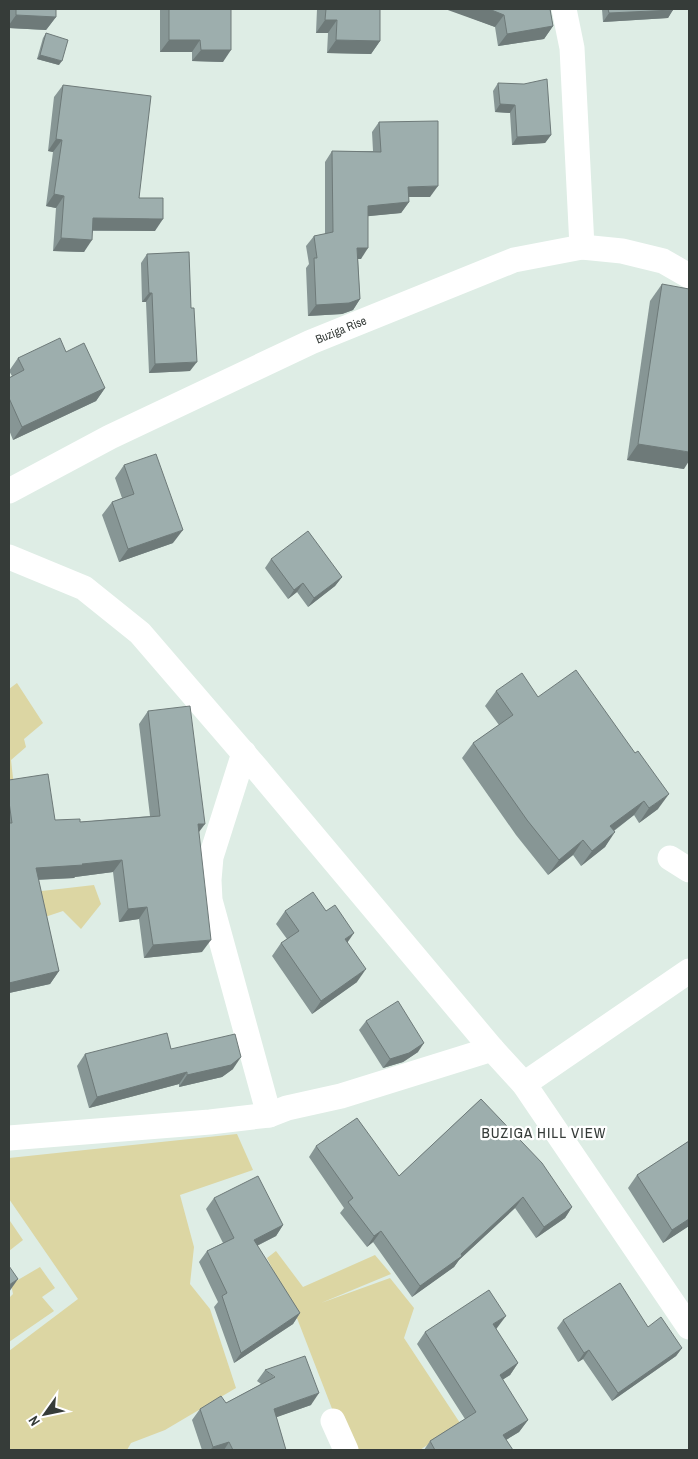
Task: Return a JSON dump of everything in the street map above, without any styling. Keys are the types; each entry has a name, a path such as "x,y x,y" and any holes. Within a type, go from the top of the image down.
{"street":[{"path":"564,9 572,48 582,247"},
{"name":"Buziga Rise","path":"9,491 110,437 311,342 514,260 582,247 622,251 663,261 689,276"},
{"path":"9,557 84,588 140,633 492,1049 524,1084 689,1327"},
{"path":"244,754 211,857 210,900 269,1115"},
{"path":"524,1084 689,971"},
{"path":"9,1138 210,1122 269,1115 287,1108 341,1096 492,1049"},
{"path":"333,1420 346,1450"}],"shaded area":[{"path":"17,683 43,723 24,739 26,747 11,760 14,787 9,788 9,689"},
{"path":"94,885 101,904 81,929 63,911 39,919 33,892"},
{"path":"237,1134 253,1170 180,1195 194,1247 190,1284 210,1309 236,1388 165,1430 131,1443 127,1450 9,1450 9,1351 78,1299 9,1199 9,1158"},
{"path":"9,1222 23,1240 9,1251"},
{"path":"276,1251 303,1287 375,1255 391,1274 321,1303 390,1278 414,1308 404,1338 460,1423 420,1450 348,1450 295,1313 267,1258"},
{"path":"40,1267 55,1288 42,1297 54,1311 9,1342 9,1298 13,1294 11,1284"}],"building":[{"path":"16,9 56,9 56,17 16,15"},
{"path":"169,9 231,9 231,50 201,50 200,40 169,40"},
{"path":"326,9 380,9 380,41 336,40 337,20 325,20"},
{"path":"489,9 550,9 553,26 507,34 504,15"},
{"path":"608,9 673,9 673,10 609,13"},
{"path":"46,33 68,40 62,61 40,55"},
{"path":"547,79 551,135 517,137 515,105 500,104 498,83 524,84"},
{"path":"63,85 151,96 139,198 163,198 163,219 93,218 92,240 61,238 64,196 54,194 62,140 56,139"},
{"path":"438,121 438,186 408,187 409,202 368,206 368,248 357,248 360,299 349,303 316,305 314,258 317,258 314,236 333,232 332,151 381,152 379,122"},
{"path":"189,252 191,308 194,308 197,362 155,364 152,293 149,293 147,254"},
{"path":"662,284 689,289 689,452 638,444"},
{"path":"60,338 66,352 84,343 105,388 22,427 9,398 9,378 24,370 18,358"},
{"path":"156,454 183,530 128,549 112,502 134,494 124,465"},
{"path":"308,531 342,577 314,598 303,583 294,590 271,559"},
{"path":"576,670 635,753 638,751 669,794 649,808 644,801 610,826 615,832 592,851 583,840 559,860 527,820 473,743 513,715 496,691 522,673 538,697"},
{"path":"190,706 205,824 198,824 211,940 153,945 147,907 128,909 122,860 36,868 59,971 9,983 9,823 12,823 9,802 9,780 48,774 55,820 80,819 80,822 160,816 148,711"},
{"path":"313,892 326,911 335,905 354,933 345,939 366,969 321,1001 281,943 299,931 285,911"},
{"path":"398,1001 424,1043 409,1053 390,1059 366,1021"},
{"path":"167,1033 171,1049 235,1034 241,1057 231,1065 187,1075 187,1072 97,1097 85,1054"},
{"path":"481,1099 542,1163 572,1207 544,1227 523,1197 461,1254 462,1256 420,1286 381,1231 374,1236 348,1202 353,1198 316,1146 357,1118 399,1176"},
{"path":"689,1141 689,1219 672,1230 637,1175"},
{"path":"258,1176 283,1225 254,1240 300,1313 241,1353 222,1296 227,1293 207,1251 234,1238 214,1198"},
{"path":"9,1266 18,1279 9,1285"},
{"path":"620,1283 648,1327 661,1317 682,1348 618,1393 589,1350 584,1353 563,1320"},
{"path":"489,1290 506,1316 493,1324 518,1363 500,1375 528,1420 503,1435 513,1450 435,1450 430,1441 476,1412 425,1332"},
{"path":"305,1356 319,1393 274,1409 286,1450 233,1450 229,1442 213,1447 200,1409 221,1396 226,1403 275,1377 265,1370"}],"district":[{"name":"BUZIGA HILL VIEW","path":"544,1133"}]}
